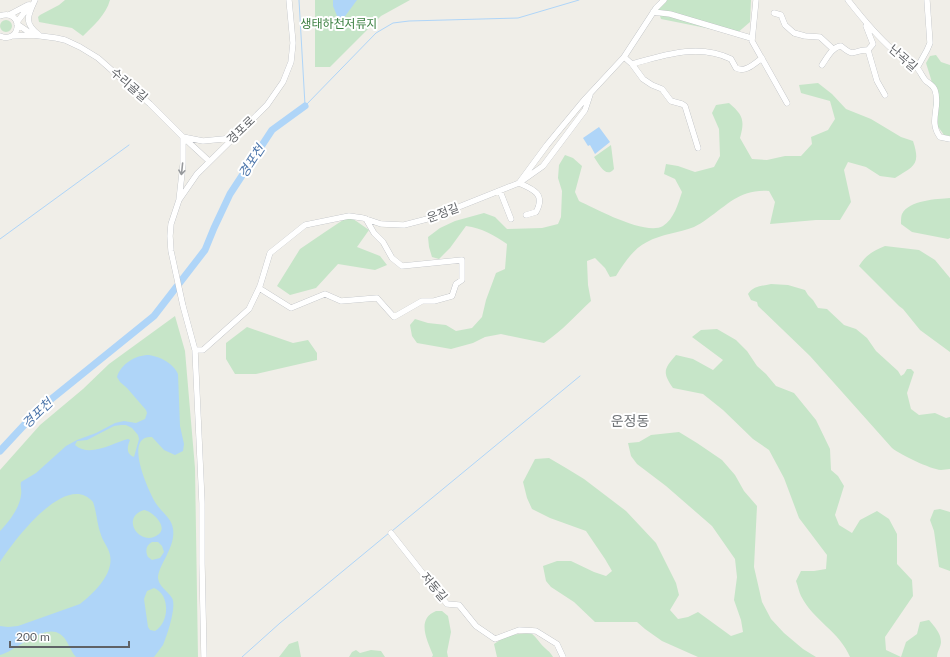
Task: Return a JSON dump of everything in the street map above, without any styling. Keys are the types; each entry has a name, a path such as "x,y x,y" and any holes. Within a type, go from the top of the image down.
{"street":[{"name":"경포로","path":"204,657 202,503 194,350 171,251 171,224 178,200 197,174 267,105 283,82 289,68 293,43 289,0"},
{"path":"526,215 536,212 540,199 537,192 519,183 547,145 624,57 653,12 664,0"},
{"path":"756,0 751,38 787,103"},
{"name":"난곡길","path":"848,0 866,24 894,52 917,68 926,81 931,84 935,90 936,107 934,120 936,132 940,137 950,139"},
{"path":"917,68 928,50 930,43 927,0"},
{"path":"0,15 9,15 33,1"},
{"path":"4,38 17,30 17,23 33,1"},
{"path":"33,1 29,13 28,24 36,35"},
{"path":"653,12 670,14 751,38"},
{"path":"774,13 781,15 786,25 794,33 820,37 833,49"},
{"name":"수리골길","path":"9,15 14,18 17,23 36,35"},
{"path":"822,65 833,49 841,46 846,51 851,53 868,50 873,44 866,24"},
{"name":"수리골길","path":"4,38 36,35 64,40 80,47 98,58 150,104 210,161"},
{"path":"868,50 877,80 885,95"},
{"path":"632,64 678,52 698,51 726,56 731,59 736,68 741,70 748,68 762,58"},
{"path":"624,57 632,64 643,79 662,89 671,101 685,106 698,148"},
{"name":"운정길","path":"194,350 203,350 249,309 259,288 270,253 305,225 349,216 366,219 381,224 404,225 431,218 519,183 543,166 585,110 591,93"},
{"path":"178,200 183,164 183,137 203,141 234,137"},
{"path":"500,191 511,219"},
{"path":"259,288 291,308 326,294 341,301 377,298 394,317 422,301 434,301 452,296 456,284 462,280 462,260 402,266 392,258 383,242 374,233 366,219"},
{"name":"저동길","path":"391,533 447,604 459,605 476,626 496,639 518,630 536,631 557,644 563,657"}],"green space":[{"path":"65,0 110,0 106,11 83,36 72,28 39,22 38,17 40,15 59,5"},
{"name":"생태하천저류지","path":"315,0 410,0 381,16 330,67 315,67"},
{"path":"667,0 751,0 750,22 736,34 661,19 658,10"},
{"path":"8,20 11,21 11,31 4,32 1,31 0,24 1,21"},
{"path":"936,55 941,62 950,65 950,136 944,135 934,121 933,105 935,97 926,63 930,56"},
{"path":"818,83 832,94 846,109 871,119 901,137 913,141 916,155 914,164 907,171 895,178 880,176 866,167 848,162 844,170 851,202 840,220 816,220 770,224 775,202 769,191 750,192 735,199 694,227 652,239 637,248 616,276 610,277 605,268 595,258 587,261 588,285 591,301 563,328 544,343 501,334 485,337 473,343 451,349 417,343 412,336 410,325 415,319 428,323 446,325 456,331 472,328 482,317 486,300 496,273 505,269 507,244 488,232 466,226 450,248 439,259 432,257 428,237 440,228 455,221 484,213 495,217 507,229 542,228 558,224 561,217 562,191 558,178 559,165 565,155 573,158 582,166 575,192 579,201 633,225 655,228 663,226 673,215 682,192 675,179 664,174 666,164 678,166 695,172 714,167 720,156 719,129 712,113 716,105 729,103 742,118 740,138 752,159 767,160 785,156 801,156 812,144 811,137 828,130 835,119 830,101 801,93 799,85"},
{"path":"611,145 614,169 611,172 608,172 600,167 594,157"},
{"path":"950,198 950,238 948,239 912,232 901,224 902,214 911,206 924,201"},
{"path":"349,216 369,230 357,247 380,256 387,265 375,270 338,264 316,288 290,295 277,286 300,249"},
{"path":"885,246 919,250 935,260 950,278 950,352 920,330 903,309 859,266 870,254"},
{"path":"771,284 788,285 805,290 818,308 827,309 844,325 856,329 867,338 876,351 898,371 901,376 907,369 911,369 914,372 907,393 911,409 919,415 935,413 946,418 950,417 950,469 941,470 930,467 909,458 892,448 810,356 758,306 757,302 751,300 748,294 752,289"},
{"path":"175,316 185,351 195,468 198,657 0,657 0,470 40,425 83,389 109,364"},
{"path":"247,327 293,343 308,340 317,353 317,360 256,374 235,374 226,359 226,343"},
{"path":"717,329 736,340 747,351 757,366 776,386 794,393 816,420 830,449 831,470 838,476 844,486 835,515 839,525 852,533 860,520 877,511 889,519 897,534 897,564 912,580 913,596 885,637 886,650 901,657 850,657 840,640 812,612 800,594 796,581 801,571 826,569 827,555 799,518 784,478 769,450 753,439 723,410 703,394 673,388 669,383 666,374 667,367 676,355 693,359 713,370 723,360 692,337 701,330"},
{"path":"679,432 722,460 735,475 744,491 757,506 754,567 762,602 771,619 784,633 803,649 816,657 698,657 662,641 637,622 595,622 574,602 551,587 546,581 543,566 557,561 571,561 606,576 612,571 586,531 550,518 532,509 527,498 523,482 535,459 549,458 584,479 626,511 656,543 676,583 679,595 670,610 678,619 688,617 698,612 731,636 743,632 741,620 734,600 737,577 735,559 712,526 666,486 637,464 631,456 628,443 639,442 651,435"},
{"path":"940,509 950,512 950,571 939,567 934,531 930,520 934,510"},
{"path":"436,611 442,611 448,616 451,632 447,652 448,657 432,657 433,655 426,637 426,619"},
{"path":"929,620 937,630 941,639 937,657 901,657 906,642 917,634 920,622"},
{"path":"531,633 553,657 497,657 494,644 508,635"},
{"path":"298,641 301,657 279,657 289,644"},
{"path":"356,650 360,653 371,650 381,651 385,657 349,657 352,652"}],"water":[{"name":"생태하천저류지","path":"333,0 357,0 340,23 333,6"},
{"path":"599,127 610,142 595,154 590,145 588,146 583,138"},
{"path":"144,355 153,356 166,361 176,370 178,374 180,426 184,444 183,451 175,455 164,450 152,437 144,439 139,445 138,454 143,476 155,502 170,521 173,529 170,549 161,567 158,578 160,584 172,598 173,602 171,621 163,645 154,657 76,657 63,636 53,632 46,632 0,655 0,626 18,626 80,604 97,589 106,576 109,569 110,555 102,538 93,502 82,495 69,495 55,502 41,512 16,540 0,562 0,531 10,519 19,504 21,482 36,473 66,446 115,423 124,421 136,423 145,419 147,413 146,410 117,377 125,364","holes":["126,425 132,428 138,435 139,439 134,457 128,452 130,440 128,439 94,450 81,449 75,445 77,441 87,440 114,426","144,510 155,516 162,527 159,534 152,538 146,538 135,531 133,519 137,514","152,542 158,542 162,546 164,552 160,558 152,560 148,557 148,545","154,588 163,597 165,603 166,609 163,622 155,631 150,630 148,627 144,599 147,591"]}],"waterway":[{"path":"299,0 305,105"},
{"name":"경포천","path":"305,106 376,33 393,23 409,21 518,18 579,0"},
{"name":"경포천","path":"0,451 39,409 154,316 205,250 230,194 272,130 305,106"},
{"path":"0,239 129,145"},
{"path":"392,531 580,376"},
{"path":"242,657 280,623 389,533"}],"district":[{"name":"운정동","path":"630,421"}]}
